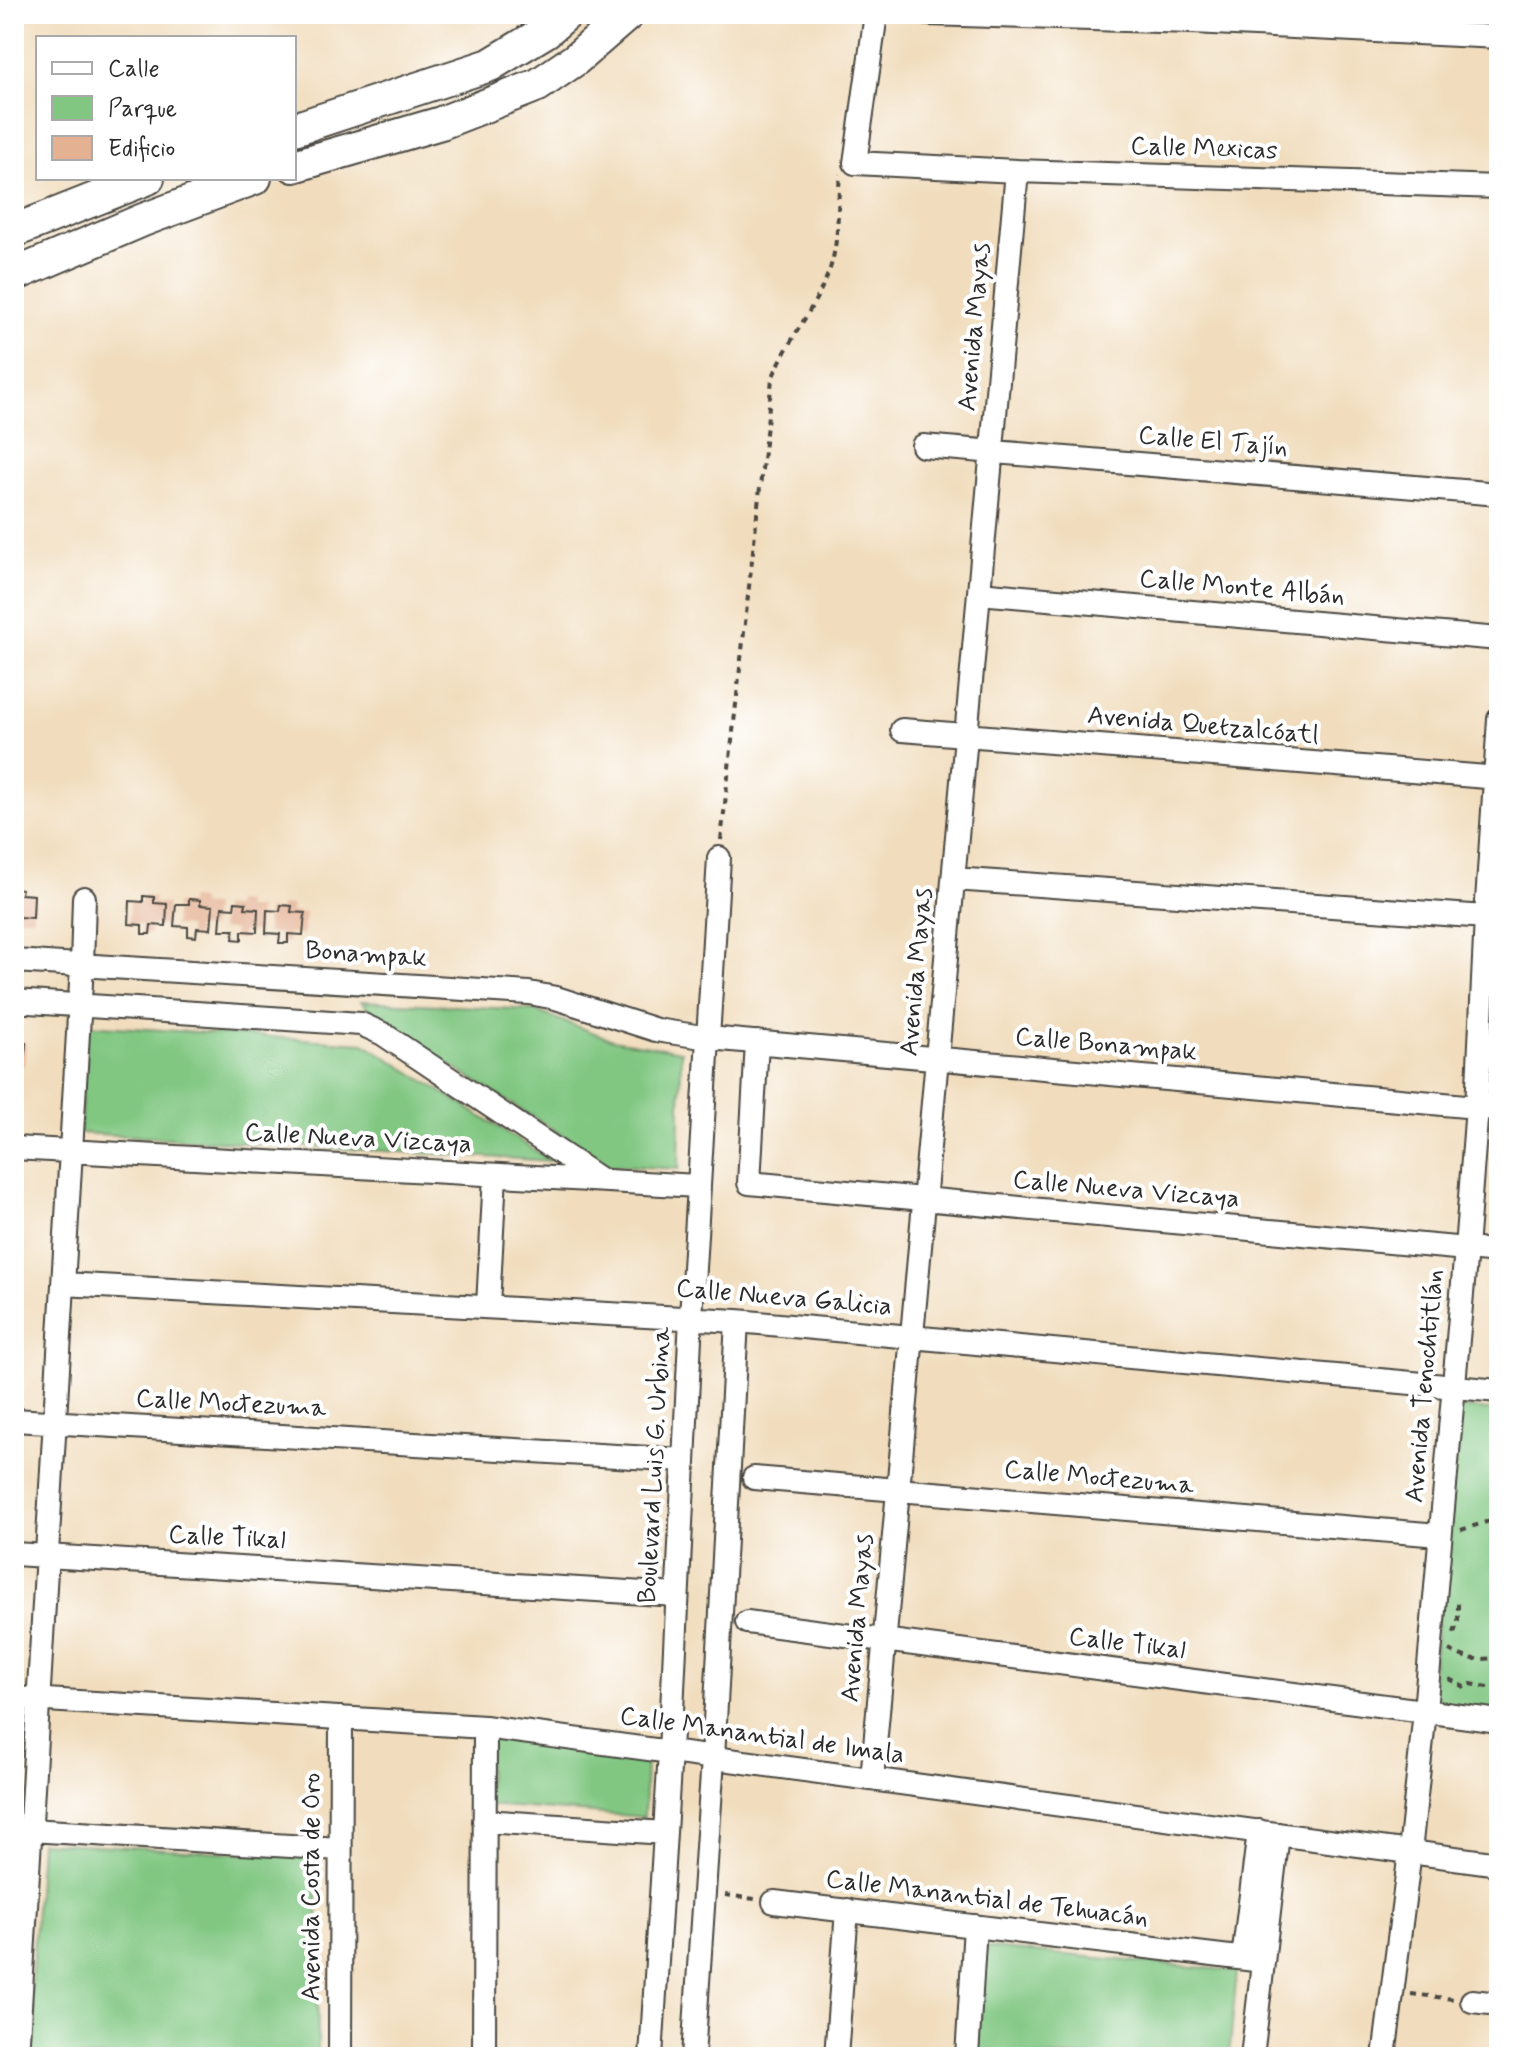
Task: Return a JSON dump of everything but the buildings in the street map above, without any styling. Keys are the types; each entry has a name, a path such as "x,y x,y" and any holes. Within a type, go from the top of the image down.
{"street":[{"path":"296,128 490,65 546,31 566,14"},
{"path":"296,165 441,123 538,85 576,59 628,14"},
{"path":"855,163 876,14"},
{"path":"928,14 1192,22 1499,37"},
{"name":"Calle Mexicas","path":"855,163 1499,187"},
{"name":"Avenida Mayas","path":"872,1779 1017,171"},
{"path":"14,231 143,180"},
{"path":"14,275 143,220 250,180"},
{"name":"Calle El Tajín","path":"923,446 1499,494"},
{"name":"Calle Monte Albán","path":"979,593 1499,639"},
{"name":"Avenida Tenochtitlán","path":"1384,2057 1425,1711 1466,1249 1488,1108 1486,917 1499,719"},
{"name":"Avenida Quetzalcóatl","path":"902,730 1497,778"},
{"name":"Boulevard Luis G. Urbina","path":"651,2057 719,858"},
{"path":"954,879 1486,917"},
{"path":"17,2057 22,1829 39,1699 84,898"},
{"name":"Bonampak","path":"14,961 529,993 556,998 656,1030 709,1038"},
{"path":"14,1001 361,1024 383,1034 603,1181"},
{"name":"Calle Bonampak","path":"709,1038 1488,1108"},
{"name":"Calle Nueva Vizcaya","path":"757,1042 749,1183 1499,1252"},
{"name":"Calle Nueva Vizcaya","path":"14,1148 698,1186"},
{"path":"488,1306 495,1175"},
{"name":"Calle Nueva Galicia","path":"63,1284 691,1317 1499,1391"},
{"path":"693,2057 737,1321"},
{"name":"Calle Moctezuma","path":"14,1420 684,1460"},
{"name":"Calle Moctezuma","path":"754,1478 1439,1535"},
{"name":"Calle Tikal","path":"14,1554 677,1595"},
{"name":"Calle Tikal","path":"747,1622 1499,1721"},
{"name":"Calle Manantial de Imala","path":"14,1698 485,1727 1499,1864"},
{"name":"Avenida Costa de Oro","path":"340,2057 341,1718"},
{"path":"484,2057 485,1727"},
{"path":"484,1821 665,1833"},
{"path":"22,1829 340,1849"},
{"path":"1252,2057 1253,1959 1268,1832"},
{"name":"Calle Manantial de Tehuacán","path":"774,1902 1253,1959"},
{"path":"836,2057 847,1910"},
{"path":"967,2057 975,1926"},
{"path":"1472,2001 1499,2004"}],"path":[{"path":"719,858 772,379 828,274 834,252 840,170 844,164 855,163"},
{"path":"1439,1535 1499,1518"},
{"path":"1454,1636 1458,1621 1458,1588"},
{"path":"1430,1631 1450,1650 1465,1657 1479,1661 1499,1657"},
{"path":"1447,1672 1449,1680 1464,1687 1471,1684 1499,1689"},
{"path":"704,1892 774,1902"},
{"path":"1392,1992 1472,2001"}],"green space":[{"path":"361,1001 533,1010 613,1040 681,1051 679,1169 610,1165 379,1021"},
{"path":"86,1025 364,1043 552,1161 80,1133"},
{"path":"1456,1407 1499,1411 1499,1710 1430,1702"},
{"path":"487,1738 646,1757 644,1817 488,1805"},
{"path":"40,1842 317,1857 318,2057 27,2057"},
{"path":"981,1947 1237,1971 1229,2057 971,2057"}]}
